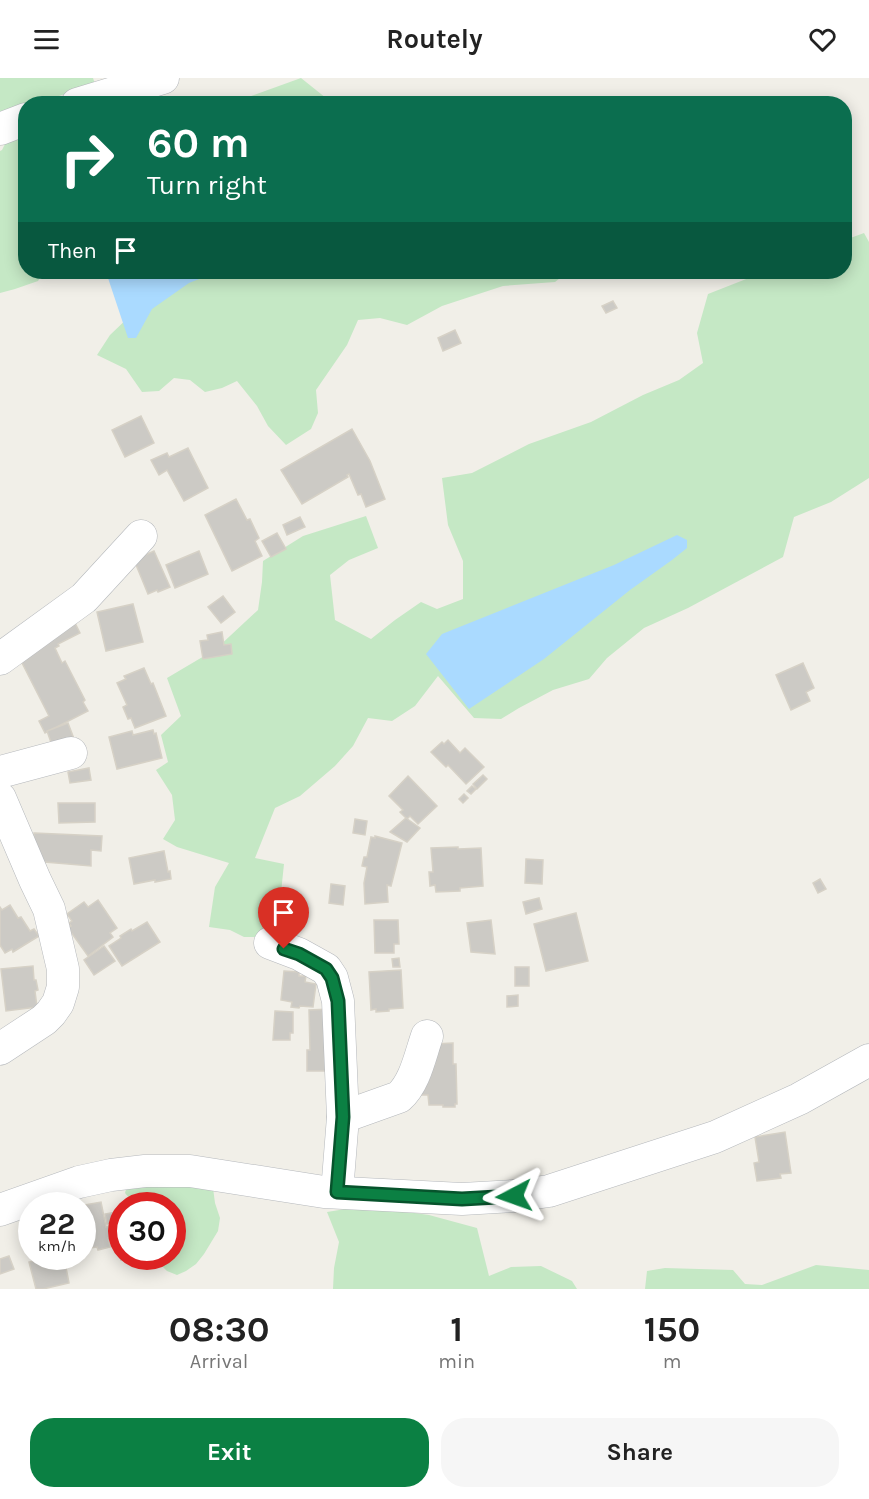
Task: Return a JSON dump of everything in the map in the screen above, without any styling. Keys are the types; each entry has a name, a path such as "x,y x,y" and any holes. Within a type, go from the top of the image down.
{"street":[{"path":"103,96 163,78"},
{"path":"0,129 18,122"},
{"path":"0,659 84,598 141,536"},
{"path":"0,772 71,753"},
{"path":"0,798 49,909 63,969 63,987 58,1003 51,1013 0,1049"},
{"path":"270,943 299,954 326,969 332,978 338,1001 343,1117 337,1192"},
{"path":"343,1117 399,1098 405,1093 427,1036"},
{"path":"0,1210 79,1182 144,1171 190,1171 324,1192 462,1199 549,1191 715,1137 799,1099 869,1060"}],"green space":[{"path":"0,78 93,78 95,84 59,96 18,96 18,111 0,118"},
{"path":"301,78 324,96 251,96"},
{"path":"18,128 18,279 39,279 0,293 0,151 12,130"},
{"path":"864,233 869,242 869,478 831,502 794,517 783,557 688,608 644,628 607,658 589,679 553,690 501,719 474,718 438,676 415,706 392,721 368,718 353,746 335,766 300,796 275,808 255,858 284,864 280,902 267,937 244,937 230,930 209,927 215,887 229,863 177,847 163,839 175,820 172,795 156,770 168,762 161,735 181,716 167,678 216,649 258,610 263,561 303,536 366,516 378,548 349,560 330,575 335,620 371,639 421,602 437,609 463,599 463,561 448,525 442,478 472,473 529,444 591,422 643,395 679,380 703,363 697,333 708,294 746,279 852,279 852,237"},
{"path":"178,279 559,279 555,282 503,286 442,306 407,325 380,318 358,320 347,345 316,390 318,413 311,429 286,445 268,426 257,406 237,381 205,392 190,380 174,378 159,391 142,392 126,369 97,355 110,335 133,313"},
{"path":"128,1182 213,1188 220,1218 218,1231 196,1264 186,1271 177,1275 166,1270 186,1270 186,1192 125,1192"},
{"path":"364,1206 429,1215 477,1228 489,1276 511,1267 541,1266 572,1281 577,1289 333,1289 339,1242 327,1212"},
{"path":"816,1265 869,1270 869,1289 645,1289 647,1271 665,1268 733,1270 745,1284 762,1285"}],"water":[{"path":"108,279 199,279 189,283 152,309 136,338 128,338"},
{"path":"677,535 687,540 687,548 544,659 469,709 426,654 442,634 614,565"}],"building":[{"path":"613,301 617,308 606,313 602,306"},
{"path":"455,330 461,343 443,351 438,338"},
{"path":"141,416 154,443 125,457 112,430"},
{"path":"352,429 370,461 385,499 366,507 349,474 348,477 302,504 281,470"},
{"path":"188,448 208,488 184,501 167,470 159,475 151,460 167,453 169,457"},
{"path":"236,499 247,520 250,519 259,538 255,541 262,556 232,571 205,515"},
{"path":"300,517 305,527 287,535 283,525"},
{"path":"277,533 286,549 271,557 262,541"},
{"path":"154,551 170,587 148,594 134,560"},
{"path":"199,551 208,574 175,588 166,565"},
{"path":"223,596 235,612 221,623 208,607"},
{"path":"133,604 143,642 106,651 97,612"},
{"path":"72,617 80,633 58,644 59,646 55,648 62,663 65,661 85,700 83,702 88,711 45,733 39,721 49,716 18,655"},
{"path":"222,632 224,645 231,644 232,654 203,659 200,641 208,640 207,635"},
{"path":"803,663 814,688 806,692 810,701 791,710 776,675"},
{"path":"144,668 151,684 153,683 166,716 135,728 123,707 127,705 117,683 126,679 124,676"},
{"path":"68,723 76,744 54,751 47,731"},
{"path":"153,730 154,734 156,733 162,758 117,769 109,737 132,731 133,735"},
{"path":"448,740 460,753 465,748 484,767 466,784 448,765 446,767 431,752 442,742 444,744"},
{"path":"89,768 91,780 70,783 68,772"},
{"path":"483,775 487,779 477,789 473,784"},
{"path":"408,776 437,806 418,824 410,816 407,819 400,812 403,810 389,796"},
{"path":"472,786 476,789 471,794 467,791"},
{"path":"464,794 468,798 463,803 459,799"},
{"path":"58,803 95,803 95,822 59,823"},
{"path":"406,818 420,828 407,842 390,832"},
{"path":"355,819 367,821 365,835 353,833"},
{"path":"34,833 102,836 101,851 91,850 91,866 33,861"},
{"path":"375,836 402,843 391,886 387,885 388,902 365,904 364,883 367,867 362,866 364,857 367,857 371,837 375,838"},
{"path":"458,847 458,849 481,848 483,886 460,888 460,891 436,892 435,885 430,886 429,872 433,872 431,848"},
{"path":"164,851 171,879 134,884 129,858"},
{"path":"526,859 543,860 542,884 525,883"},
{"path":"820,879 826,889 818,893 813,883"},
{"path":"331,884 345,886 343,905 329,903"},
{"path":"539,898 542,909 526,914 523,902"},
{"path":"98,900 117,928 110,933 113,937 88,956 68,928 72,921 67,914 84,902 88,907"},
{"path":"10,905 30,931 34,929 39,936 13,952 12,949 5,953 0,945 0,907 2,910"},
{"path":"576,913 588,961 546,971 534,924"},
{"path":"374,920 398,920 399,944 394,944 394,953 375,953"},
{"path":"491,920 495,954 471,952 467,923"},
{"path":"147,922 160,942 122,966 109,946 131,929 132,931"},
{"path":"104,946 115,961 94,975 84,960"},
{"path":"399,958 400,967 393,967 392,959"},
{"path":"33,966 34,980 36,980 38,990 35,991 37,1007 6,1011 1,969"},
{"path":"515,967 529,967 529,986 515,986"},
{"path":"401,970 403,1008 376,1012 376,1009 371,1010 369,972"},
{"path":"284,971 299,972 299,976 306,976 305,982 316,984 313,1007 291,1007 292,1002 281,1000"},
{"path":"518,995 518,1006 507,1007 507,996"},
{"path":"330,1009 334,1071 307,1071 307,1050 310,1050 309,1010"},
{"path":"275,1011 293,1012 293,1033 290,1033 290,1040 273,1040"},
{"path":"453,1043 457,1104 455,1107 429,1105 428,1095 422,1095 421,1065 435,1064 434,1044"},
{"path":"785,1132 791,1173 780,1174 781,1178 757,1181 754,1163 759,1162 755,1137"},
{"path":"101,1202 106,1227 108,1226 108,1248 98,1250 96,1247 96,1203"},
{"path":"9,1256 14,1269 0,1274 0,1259"},
{"path":"31,1270 66,1270 69,1283 36,1289"}],"route":[{"path":"284,949 299,954 326,969 332,978 338,1001 343,1117 337,1192 462,1199 514,1196"}]}
